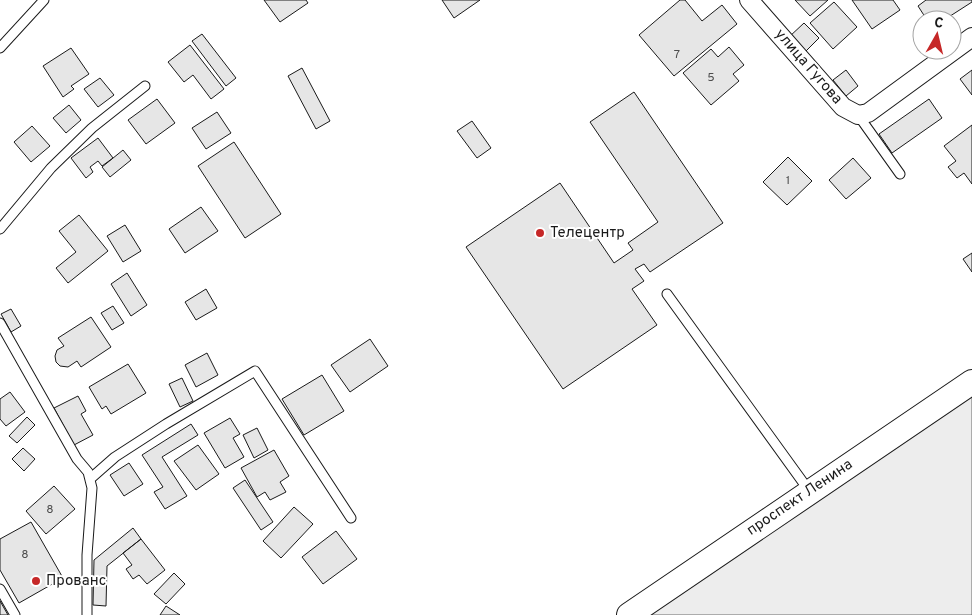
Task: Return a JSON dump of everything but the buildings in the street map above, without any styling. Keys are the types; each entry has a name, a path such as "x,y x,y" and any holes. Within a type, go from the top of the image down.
{"street":[{"name":"улица Гугова","path":"748,0 843,107 858,115 868,112 972,37"},
{"name":"проспект Ленина","path":"629,615 972,382"}],"lane":[{"path":"0,48 44,0"},
{"path":"0,229 51,168 92,128 145,86"},
{"path":"858,115 900,174"},
{"path":"667,294 810,492"},
{"path":"0,322 77,458 88,472 92,488 87,555 87,615"},
{"path":"90,479 115,457 255,371 352,518"},
{"path":"0,588 16,615"}],"shaded area":[{"path":"972,382 972,615 629,615"}],"place":[{"name":"Телецентр","path":"540,233"},
{"name":"Прованс","path":"36,581"}]}
